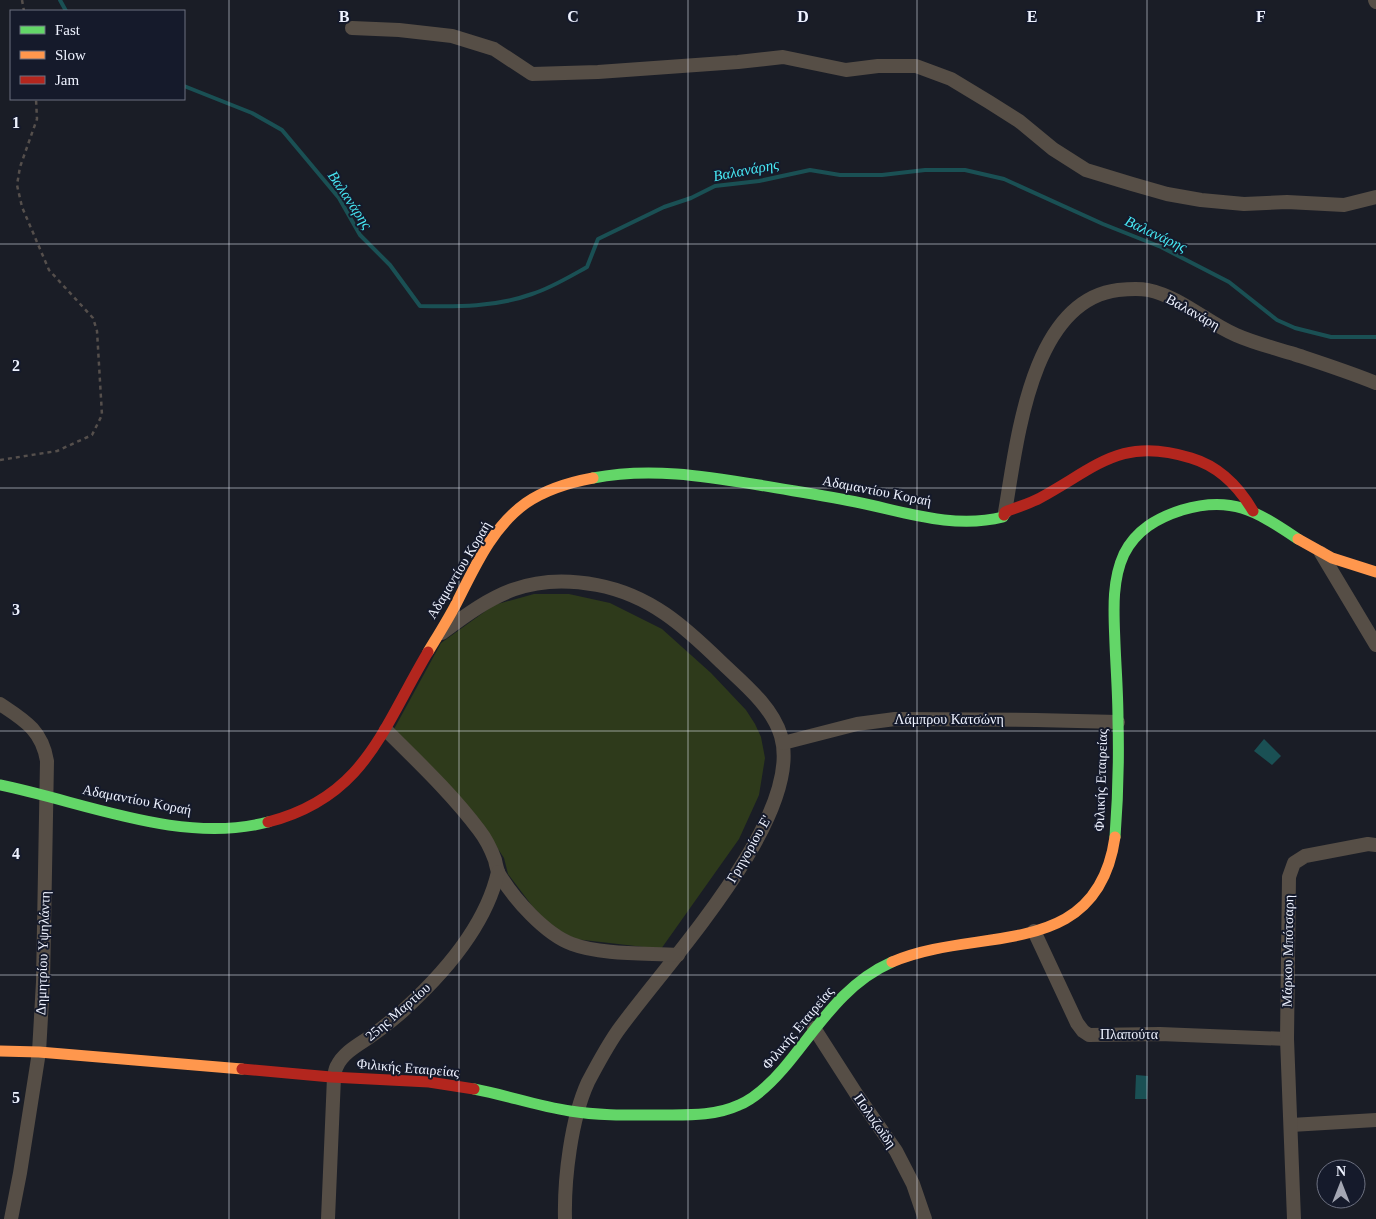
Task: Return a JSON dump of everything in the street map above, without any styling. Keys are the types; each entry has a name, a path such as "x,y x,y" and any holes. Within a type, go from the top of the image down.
{"main road":[{"name":"Αδαμαντίου Κοραή","path":"0,785 47,795 124,816 169,824 226,827 265,823 305,810 336,791 354,774 386,730 480,558 500,528 514,512 528,502 553,490 596,477 646,470 684,473 840,499 948,520 986,521 1003,517 1005,512 1032,502 1099,462 1128,451 1150,448 1177,453 1209,465 1247,498 1254,511"},
{"name":"Φιλικής Εταιρείας","path":"0,1051 39,1052 334,1077 420,1081 492,1092 578,1112 679,1115 730,1109 758,1094 773,1081 814,1028 853,986 873,972 901,958 942,946 1025,936 1034,931 1043,930 1071,915 1091,896 1102,881 1112,857 1116,824 1118,722 1114,600 1121,562 1130,544 1146,527 1161,518 1198,506 1235,506 1254,511 1322,554 1346,564 1376,572"}],"street":[{"path":"352,28 400,30 452,36 494,49 532,74 598,72 783,57 846,70 878,66 916,66 952,79 1020,121 1054,149 1086,170 1141,186 1201,200 1244,204 1287,202 1344,205 1376,197"},
{"name":"Βαλανάρη","path":"1005,512 1016,450 1031,386 1038,365 1050,342 1069,314 1088,300 1106,292 1132,289 1158,293 1173,299 1238,336 1376,383"},
{"path":"1322,554 1376,645"},
{"name":"Γρηγορίου Ε'","path":"436,638 490,600 522,586 545,582 569,581 623,592 648,602 668,615 709,650 750,690 766,709 778,728 782,743 783,764 781,779 763,830 735,876 608,1045 587,1085 578,1112 569,1158 565,1219"},
{"name":"Δημητρίου Υψηλάντη","path":"0,704 27,722 41,740 47,761 39,1052 20,1173 10,1219"},
{"name":"Λάμπρου Κατσώνη","path":"782,743 857,724 895,719 1118,722"},
{"path":"386,730 424,768 480,831 492,853 498,872 526,908 554,933 571,944 596,950 678,954"},
{"name":"Μάρκου Μπότσαρη","path":"1294,1219 1287,1039 1289,877 1294,864 1305,856 1368,844 1376,845"},
{"name":"25ης Μαρτίου","path":"328,1219 334,1077 337,1066 343,1058 407,1008 441,972 482,916 492,897 498,872"},
{"name":"Πλαπούτα","path":"1034,931 1078,1023 1086,1033 1287,1039"},
{"name":"Πολυζωΐδη","path":"814,1028 857,1095 896,1150 913,1184 925,1219"},
{"path":"1291,1125 1376,1120"}],"path":[{"path":"0,460 57,451 92,434 102,415 97,331 93,318 49,270 22,207 17,185 20,167 37,118 36,100"}],"shaded area":[{"path":"534,594 569,594 610,603 662,629 711,673 746,710 761,737 765,758 759,795 739,839 661,949 575,939 550,925 533,907 508,874 504,858 475,814 394,729 441,643 494,605"},
{"path":"1264,739 1281,756 1272,765 1254,751"},
{"path":"1136,1075 1148,1076 1147,1099 1135,1099"}],"waterway":[{"name":"Βαλανάρης","path":"60,0 65,10"},
{"name":"Βαλανάρης","path":"185,86 252,113 282,130 339,198 360,235 390,265 420,306 490,304 505,302 539,292 587,267 598,239 664,207 691,198 715,186 759,181 810,170 840,175 882,175 925,170 965,170 1004,179 1103,224 1161,247 1229,282 1277,320 1295,328 1331,337 1376,337"}],"traffic: fast":[{"path":"593,478 635,473 676,474 810,494 932,518 967,521 985,520 1003,517 1004,515"},
{"path":"1115,837 1118,793 1118,701 1114,599 1117,576 1124,554 1135,538 1156,521 1182,510 1216,504 1230,505 1257,514 1298,539"},
{"path":"0,785 133,819 168,825 235,828 268,822"},
{"path":"474,1089 558,1109 593,1114 693,1115 730,1109 751,1099 762,1090 783,1069 819,1023 845,995 874,971 892,962"}],"traffic: slow":[{"path":"428,652 452,612 484,550 503,524 526,503 541,494 567,484 593,478"},
{"path":"1298,539 1332,558 1376,572"},
{"path":"892,962 925,951 1029,933 1059,922 1085,904 1104,877 1115,837"},
{"path":"0,1051 39,1052 242,1069"}],"traffic: jam":[{"path":"1004,515 1005,512 1040,498 1111,458 1127,453 1146,451 1167,452 1191,458 1210,466 1234,486 1253,511"},
{"path":"268,822 301,811 327,796 349,778 383,733 428,652"},
{"path":"242,1069 331,1077 429,1082 474,1089"}]}
